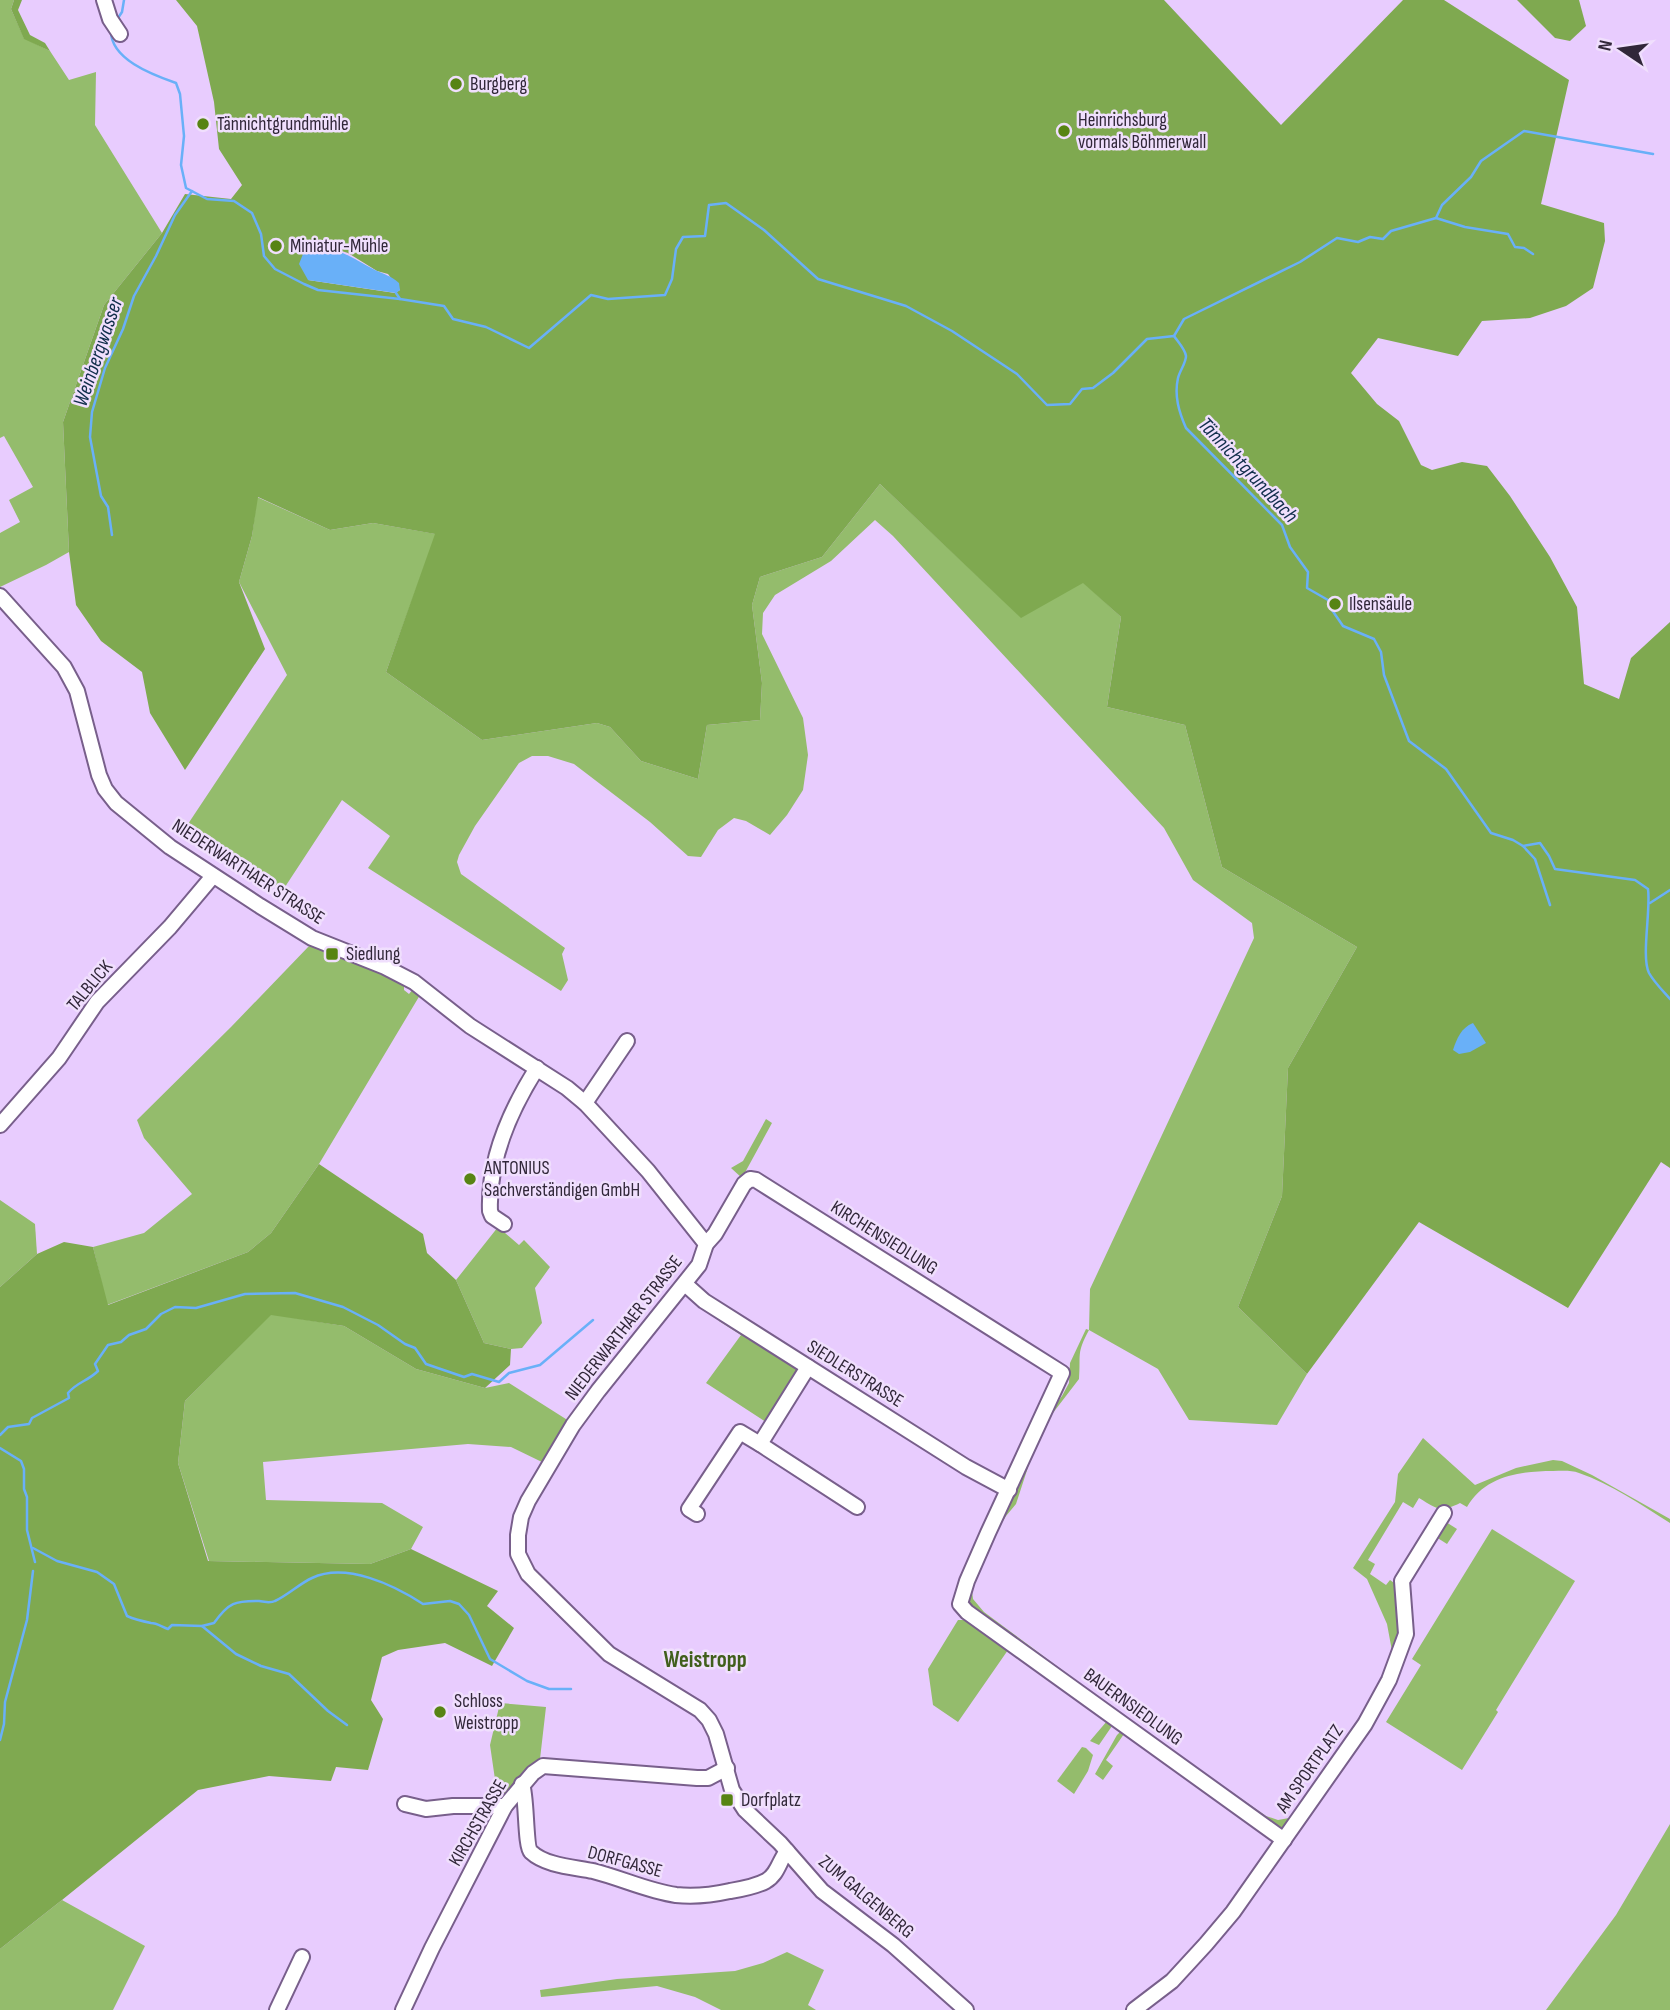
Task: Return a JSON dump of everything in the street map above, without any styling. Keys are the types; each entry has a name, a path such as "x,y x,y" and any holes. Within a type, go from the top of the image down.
{"street":[{"path":"104,0 110,19 120,33"},
{"name":"NIEDERWARTHAER STRASSE","path":"2,599 64,667 77,691 99,775 105,789 116,803 170,847 312,938 385,967 414,982 470,1026 537,1068 585,1103 648,1171 706,1244 699,1265 573,1425 528,1502 517,1535 518,1554 528,1574 609,1654 700,1710 716,1734 727,1768"},
{"name":"TALBLICK","path":"0,1125 59,1058 97,1002 170,927 213,876"},
{"path":"585,1103 627,1041"},
{"path":"505,1224 492,1216 490,1211 497,1154 520,1098 537,1068"},
{"name":"KIRCHENSIEDLUNG","path":"706,1244 715,1234 744,1184 750,1179 757,1180 1062,1373 1009,1490"},
{"name":"SIEDLERSTRASSE","path":"685,1284 704,1301 966,1467 1009,1490"},
{"path":"760,1444 808,1367"},
{"path":"697,1514 689,1508 740,1432 857,1507"},
{"name":"BAUERNSIEDLUNG","path":"1009,1490 967,1581 960,1604 975,1618 1284,1840"},
{"name":"AM SPORTPLATZ","path":"1135,2010 1172,1981 1233,1912 1347,1751 1384,1690 1406,1634 1402,1581 1444,1513"},
{"name":"KIRCHSTRASSE","path":"401,2009 505,1807 537,1768 543,1766 708,1778 727,1768"},
{"name":"ZUM GALGENBERG","path":"727,1768 732,1790 746,1810 830,1897 893,1945 966,2010"},
{"name":"DORFGASSE","path":"522,1784 527,1814 527,1846 532,1853 546,1861 593,1871 677,1895 712,1894 750,1887 766,1881 776,1872 799,1870 802,1867"},
{"path":"405,1804 426,1809 453,1806 505,1807"},
{"path":"776,1872 787,1851"},
{"path":"277,2010 302,1957"}],"green space":[{"path":"0,0 14,0 11,9 24,38 50,51 69,80 96,72 95,125 162,233 104,305 63,422 69,552 0,587 0,533 20,522 9,500 33,487 4,436 0,438"},
{"path":"14,0 22,0 18,10 30,35 45,43 50,51 24,39 11,9"},
{"path":"176,0 1164,0 1281,125 1403,0 1444,0 1569,80 1541,204 1604,223 1605,241 1593,288 1566,306 1530,318 1482,321 1458,356 1378,338 1351,373 1377,404 1399,421 1421,465 1432,470 1462,462 1487,466 1510,496 1550,557 1577,607 1584,684 1619,699 1631,658 1670,622 1670,1168 1661,1162 1568,1308 1419,1222 1307,1374 1238,1307 1282,1196 1288,1068 1357,947 1222,867 1185,725 1107,707 1121,617 1083,583 1021,618 880,484 822,557 760,577 752,605 762,683 760,720 707,725 698,779 641,761 610,727 597,723 482,740 386,672 435,534 373,523 330,530 258,497 252,536 239,582 265,649 185,770 150,713 142,672 101,641 76,605 69,552 63,422 104,305 162,233 185,194 231,199 242,185 219,149 214,102 197,26","holes":["332,248 348,253 377,271 388,274 400,290 395,293 308,280"]},
{"path":"1517,0 1579,0 1586,26 1570,41 1555,38"},
{"path":"880,484 1021,617 1083,582 1121,617 1107,707 1185,725 1222,867 1357,947 1288,1068 1282,1196 1238,1307 1307,1374 1277,1425 1189,1420 1158,1369 1089,1330 1090,1289 1254,938 1252,923 1193,880 1164,828 893,536 875,520 831,561 775,595 763,613 762,634 803,718 808,755 803,790 770,835 746,821 734,818 718,830 701,857 688,856 650,822 574,764 548,756 532,756 519,763 475,826 459,855 457,862 461,874 565,948 562,954 568,980 561,991 368,868 390,836 342,800 283,890 182,833 287,675 239,582 252,536 257,497 330,530 373,523 436,534 386,672 482,740 597,723 610,727 641,761 698,779 707,725 760,720 762,683 752,605 760,577 822,557"},
{"path":"310,945 381,972 404,983 404,990 409,994 413,989 420,995 319,1164 271,1233 248,1252 107,1305 93,1247 144,1233 192,1194 144,1138 137,1120"},
{"path":"766,1119 772,1123 742,1178 731,1168 743,1161"},
{"path":"319,1164 423,1234 427,1253 456,1280 484,1343 511,1349 510,1365 485,1388 416,1369 344,1326 271,1315 185,1401 178,1463 208,1561 370,1564 411,1549 498,1591 487,1606 514,1628 492,1666 445,1643 398,1650 382,1657 371,1700 383,1719 368,1770 336,1767 331,1781 269,1776 198,1790 0,1949 0,1287 37,1254 64,1242 93,1247 108,1305 248,1252 271,1233"},
{"path":"0,1200 35,1224 37,1254 0,1287"},
{"path":"498,1227 519,1245 524,1240 550,1267 535,1288 542,1323 522,1348 511,1349 484,1343 456,1280"},
{"path":"271,1314 344,1326 416,1369 485,1388 509,1383 569,1421 544,1463 511,1447 468,1444 263,1462 266,1500 382,1503 423,1527 411,1549 370,1564 209,1561 178,1463 185,1401"},
{"path":"721,1317 749,1334 748,1338 758,1344 760,1341 799,1366 766,1422 706,1383 741,1335 719,1321"},
{"path":"1086,1329 1089,1330 1081,1349 1079,1379 1046,1422 1016,1504 993,1537 971,1583 973,1599 984,1612 1132,1722 1266,1816 1278,1820 1289,1818 1303,1805 1344,1746 1384,1677 1392,1651 1387,1624 1367,1579 1353,1568 1395,1502 1398,1474 1423,1438 1475,1485 1516,1468 1553,1460 1562,1461 1670,1519 1670,1523 1614,1489 1570,1471 1528,1472 1504,1477 1483,1488 1467,1507 1460,1503 1439,1508 1419,1498 1413,1508 1403,1502 1368,1560 1375,1564 1370,1574 1386,1585 1390,1580 1397,1585 1402,1633 1387,1679 1346,1748 1290,1825 1276,1828 978,1617 968,1601 966,1593 969,1583 1044,1421 1069,1383 1070,1363"},
{"path":"1446,1522 1457,1529 1447,1544 1436,1537"},
{"path":"1492,1529 1575,1581 1462,1770 1386,1722 1421,1665 1412,1659"},
{"path":"958,1620 968,1620 1111,1721 1112,1726 1099,1745 1090,1741 1107,1721 1008,1650 958,1722 933,1705 928,1669"},
{"path":"500,1703 546,1707 540,1759 509,1793 497,1793 490,1745"},
{"path":"1125,1730 1271,1834 1275,1843 1272,1847 1272,1841 1266,1835 1124,1734 1106,1760 1113,1766 1103,1780 1095,1774 1117,1735"},
{"path":"1082,1747 1093,1755 1088,1771 1074,1794 1057,1781"},
{"path":"1670,1824 1670,2010 1546,2010 1616,1915"},
{"path":"62,1900 145,1946 113,2010 0,2010 0,1949"},
{"path":"787,1952 824,1970 808,2005 816,2010 721,2010 695,1997 657,1986 541,1997 540,1990 617,1979 735,1971"}],"water":[{"path":"313,246 339,251 352,257 399,283 400,290 396,293 308,280 299,264 303,254"},
{"path":"1473,1023 1486,1043 1470,1052 1459,1054 1453,1050 1456,1041 1462,1031"}],"waterway":[{"name":"Tännichtgrundbach","path":"116,21 122,12 124,0"},
{"name":"Tännichtgrundbach","path":"111,29 112,40 125,57 145,70 176,83 180,94 184,136 181,165 186,188 207,199 234,201 252,213 261,234 264,256 275,269 318,290 444,306 453,319 486,327 529,348 591,295 608,299 665,295 672,279 676,249 683,237 705,236 709,205 726,203 764,230 818,279 906,306 952,331 1017,374 1047,405 1070,404 1082,389 1093,388 1113,373 1147,339 1174,336 1186,356 1178,378 1177,391 1179,410 1186,428 1282,525 1290,547 1308,572 1307,588 1328,600 1343,626 1374,639 1381,652 1384,675 1409,741 1446,769 1491,833 1523,846 1540,843 1555,869 1635,880 1648,889 1647,966 1651,976 1670,999"},
{"path":"1174,336 1184,319 1300,262 1337,238 1358,242 1370,237 1383,239 1391,231 1436,218 1442,205 1471,177 1481,161 1524,131 1653,154"},
{"name":"Weinbergwasser","path":"112,535 108,507 101,496 90,437 92,412 105,368 123,329 134,296 175,215 192,191"},
{"path":"1436,218 1465,227 1508,234 1515,247 1524,248 1533,254"},
{"name":"Tännichtgrundbach","path":"396,293 400,299"},
{"path":"1523,846 1535,859 1550,905"},
{"path":"1650,903 1670,890"},
{"path":"0,1435 8,1427 29,1424 32,1418 69,1398 71,1389 98,1371 95,1364 108,1345 121,1342 129,1335 146,1329 161,1314 175,1307 196,1308 245,1294 295,1293 343,1307 378,1325 415,1348 426,1364 464,1377 472,1374 499,1382 509,1373 540,1365 593,1320"},
{"path":"0,1448 21,1461 24,1469 27,1530 35,1562"},
{"path":"33,1548 57,1561 97,1572 114,1584 127,1616 168,1629 172,1625 202,1626 214,1623 233,1604 244,1601 273,1602 307,1580 325,1574 354,1574 384,1583 423,1604 450,1601 459,1604 469,1615 490,1659 527,1681 549,1689 571,1689"},
{"path":"0,1740 5,1702 27,1620 33,1571"},
{"path":"202,1626 236,1654 261,1666 289,1674 347,1725"}],"place":[{"name":"Burgberg","path":"456,84"},
{"name":"Tännichtgrundmühle","path":"203,124"},
{"name":"Heinrichsburg vormals Böhmerwall","path":"1064,131"},
{"name":"Miniatur-Mühle","path":"276,246"},
{"name":"Ilsensäule","path":"1335,604"},
{"name":"Siedlung","path":"332,954"},
{"name":"ANTONIUS Sachverständigen GmbH","path":"470,1179"},
{"name":"Schloss Weistropp","path":"440,1712"},
{"name":"Dorfplatz","path":"727,1800"}],"district":[{"name":"Weistropp","path":"705,1660"}]}
